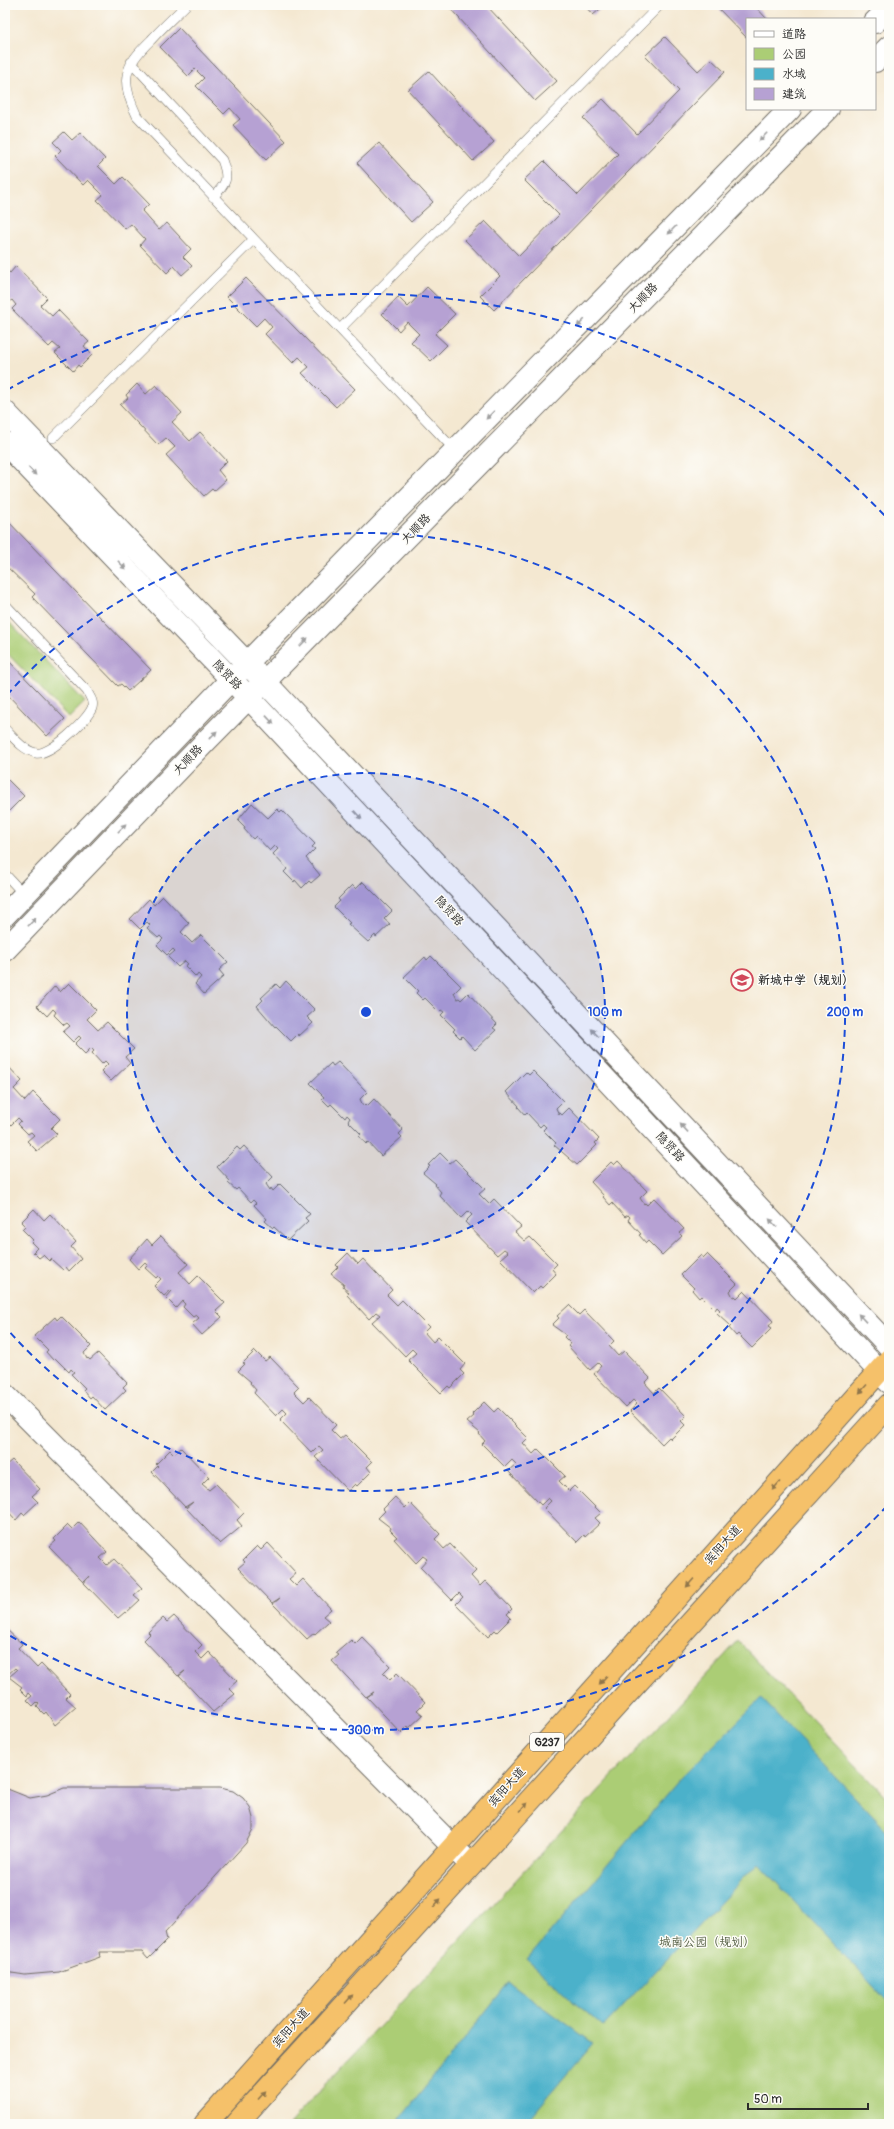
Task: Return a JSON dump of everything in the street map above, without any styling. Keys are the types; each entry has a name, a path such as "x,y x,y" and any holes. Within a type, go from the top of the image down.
{"highway":[{"name":"宾阳大道","path":"205,2124 886,1371"},
{"name":"宾阳大道","path":"236,2124 889,1405"}],"street":[{"path":"876,21 889,8"},
{"path":"876,60 889,46"},
{"name":"大顺路","path":"5,914 246,664 789,110"},
{"name":"大顺路","path":"5,950 249,698 827,110"},
{"name":"隐贤路","path":"5,412 246,664 265,682 889,1346"},
{"name":"隐贤路","path":"5,443 249,698 886,1371"},
{"path":"5,1395 471,1865"}],"lane":[{"path":"186,5 131,62 127,82 129,99 137,116 448,443"},
{"path":"340,328 660,5"},
{"path":"131,62 222,160 227,174 224,186 214,197"},
{"path":"53,438 254,239"},
{"path":"5,604 87,691 92,700 92,708 57,745 46,752 38,753 28,750 5,729"},
{"path":"5,874 18,888"}],"green space":[{"path":"5,618 85,702 69,718 5,651"},
{"name":"城南公园（规划）","path":"738,1641 889,1800 889,2124 289,2124"}],"water":[{"path":"761,1698 889,1833 889,2003 758,1863 603,2027 527,1960 680,1779"},
{"path":"509,1982 593,2043 525,2124 396,2124"}],"building":[{"path":"447,5 486,5 557,81 535,101"},
{"path":"584,5 605,5 593,15"},
{"path":"715,5 754,5 766,18 746,18 746,37"},
{"path":"179,28 286,141 266,160 233,125 240,119 230,108 224,114 196,86 204,78 195,69 188,76 160,47"},
{"path":"665,37 698,71 711,59 725,72 494,310 480,296 500,276 465,240 485,221 519,256 559,215 524,180 544,161 578,195 618,154 583,118 603,99 637,134 679,91 645,56"},
{"path":"429,71 494,142 473,161 408,90"},
{"path":"64,132 72,140 80,133 105,159 98,166 116,184 123,177 149,204 142,211 159,230 167,223 191,249 183,257 192,266 182,275 174,266 167,273 140,245 145,239 131,224 125,229 97,200 103,195 88,180 83,185 55,156 61,150 53,142"},
{"path":"379,143 433,202 411,222 357,163"},
{"path":"16,266 47,298 40,305 52,316 58,310 89,342 84,346 92,355 80,367 78,365 73,371 55,353 60,349 53,343 49,347 12,309 16,305 12,300 7,304 5,301 5,268 10,273"},
{"path":"246,278 355,389 336,407 302,373 309,367 299,357 293,363 265,334 272,327 264,318 256,326 227,297"},
{"path":"427,287 455,314 435,334 447,345 431,361 411,342 419,334 407,322 399,331 382,314 398,297 408,307"},
{"path":"137,384 146,394 156,385 182,413 172,422 190,441 200,432 227,461 218,470 226,480 214,491 212,489 204,496 166,455 175,447 166,438 158,445 120,405 128,398 126,395"},
{"path":"5,518 151,670 128,691 121,684 118,686 32,597 35,594 5,565"},
{"path":"5,657 65,719 47,736 5,692"},
{"path":"5,777 24,796 5,815"},
{"path":"252,803 268,818 277,809 280,812 282,810 315,844 312,847 315,849 306,858 320,875 311,883 309,881 302,888 295,880 294,882 284,872 287,869 273,854 278,849 275,846 270,851 256,836 253,839 244,829 245,827 238,820"},
{"path":"363,882 392,911 384,919 390,924 368,942 348,924 350,923 334,907 340,901 338,899 352,885 356,889"},
{"path":"163,896 189,923 181,932 192,943 201,935 228,962 219,970 224,976 204,994 195,984 201,977 198,974 196,977 185,966 188,964 185,961 178,967 168,957 175,951 173,949 167,955 157,945 163,939 160,936 158,938 147,928 150,925 147,922 140,929 130,919 149,899 154,905"},
{"path":"431,956 461,986 454,993 457,999 459,998 461,1000 468,993 497,1024 493,1028 496,1030 475,1050 462,1036 460,1038 453,1031 455,1029 441,1015 444,1012 441,1010 439,1012 425,998 423,1000 416,993 418,991 404,977 425,957 427,960"},
{"path":"286,981 315,1010 307,1017 313,1023 291,1041 276,1026 275,1027 257,1006 263,1000 261,998 276,984 280,988"},
{"path":"69,983 96,1010 87,1019 98,1030 107,1022 134,1049 125,1057 130,1063 111,1081 101,1071 108,1064 105,1061 102,1064 92,1053 94,1051 91,1048 85,1054 75,1044 81,1038 79,1036 73,1042 63,1032 70,1026 67,1023 64,1025 54,1015 56,1012 53,1009 47,1016 37,1006 55,986 60,992"},
{"path":"338,1062 367,1092 360,1099 363,1106 365,1104 367,1106 374,1099 403,1130 399,1134 402,1137 381,1156 368,1142 366,1144 359,1136 361,1134 348,1121 350,1118 347,1115 345,1118 331,1104 329,1106 322,1099 324,1097 310,1083 331,1063 333,1066"},
{"path":"5,1063 22,1081 14,1089 25,1101 33,1092 60,1119 51,1128 57,1134 37,1151 27,1141 34,1135 31,1132 28,1134 18,1124 21,1121 18,1118 11,1125 5,1119 5,1111 7,1109 5,1106"},
{"path":"533,1071 563,1101 556,1108 559,1115 560,1113 562,1115 569,1108 599,1139 595,1143 597,1145 577,1165 554,1145 556,1143 543,1130 546,1127 543,1124 540,1127 527,1113 525,1115 506,1092 526,1072 529,1075"},
{"path":"244,1146 273,1177 266,1184 270,1190 271,1188 273,1191 280,1184 310,1214 305,1218 308,1221 288,1240 265,1221 267,1219 254,1205 256,1203 253,1200 251,1202 238,1188 236,1190 228,1183 230,1181 217,1167 237,1147 240,1150"},
{"path":"440,1153 450,1163 455,1159 485,1189 479,1194 489,1204 494,1199 521,1227 515,1232 525,1241 530,1237 557,1264 552,1269 556,1274 542,1288 540,1286 533,1293 500,1259 508,1252 504,1249 497,1255 465,1222 472,1215 468,1211 461,1218 439,1195 441,1192 435,1185 436,1184 423,1173 430,1166 428,1165"},
{"path":"618,1161 647,1191 640,1198 644,1204 645,1203 647,1205 654,1198 684,1229 679,1233 682,1236 662,1255 648,1241 646,1243 639,1235 641,1234 628,1220 630,1217 628,1215 625,1217 612,1203 610,1205 591,1182 611,1162 614,1165"},
{"path":"34,1209 44,1220 50,1214 76,1242 71,1247 81,1259 69,1271 66,1267 63,1270 51,1259 49,1261 43,1255 39,1258 33,1252 37,1248 31,1242 33,1240 22,1229 25,1226 21,1222"},
{"path":"161,1236 188,1264 179,1272 190,1284 198,1276 225,1303 216,1311 222,1317 202,1335 192,1324 199,1318 196,1315 193,1317 183,1307 185,1304 182,1301 176,1308 166,1298 172,1291 171,1290 164,1296 154,1286 161,1279 158,1276 156,1278 145,1268 148,1265 145,1262 138,1269 129,1259 147,1239 152,1245"},
{"path":"348,1253 358,1264 363,1259 392,1290 387,1295 397,1305 402,1300 429,1327 424,1332 433,1342 438,1337 465,1364 460,1370 464,1374 450,1388 448,1386 441,1393 408,1360 416,1353 412,1349 405,1356 372,1322 380,1315 376,1312 369,1319 347,1295 349,1293 343,1286 344,1284 331,1274 338,1267 336,1265"},
{"path":"707,1254 737,1284 730,1291 733,1297 735,1296 737,1298 744,1291 773,1321 769,1326 772,1328 752,1348 738,1334 736,1336 729,1328 731,1326 717,1313 720,1310 717,1307 715,1310 701,1296 699,1298 692,1290 694,1288 681,1275 701,1255 703,1258"},
{"path":"569,1305 579,1315 584,1310 614,1341 609,1346 618,1356 624,1351 650,1378 645,1383 654,1393 659,1388 686,1416 681,1421 685,1425 671,1439 669,1437 662,1444 630,1411 637,1404 633,1400 626,1407 594,1374 601,1366 598,1363 590,1370 568,1346 571,1344 564,1337 566,1335 552,1325 559,1318 557,1316"},
{"path":"61,1316 91,1346 84,1353 87,1359 88,1358 90,1360 98,1353 127,1383 123,1387 126,1390 105,1410 92,1396 90,1398 83,1390 85,1388 71,1374 74,1372 71,1369 69,1372 55,1358 53,1360 46,1352 48,1350 34,1336 55,1317 57,1320"},
{"path":"255,1351 265,1361 270,1357 299,1387 294,1392 304,1402 309,1397 336,1425 331,1430 340,1439 345,1435 372,1462 367,1467 371,1472 357,1486 355,1484 348,1491 315,1457 323,1450 319,1446 312,1453 280,1420 287,1413 283,1409 276,1416 254,1393 256,1390 250,1383 251,1382 238,1371 245,1364 243,1363"},
{"path":"484,1402 494,1412 498,1408 528,1438 523,1443 533,1454 538,1449 565,1476 559,1481 569,1491 574,1486 601,1513 595,1518 600,1523 585,1537 584,1535 577,1542 544,1508 551,1501 548,1498 541,1505 508,1471 516,1464 512,1460 505,1467 482,1444 485,1441 479,1434 480,1433 467,1422 474,1416 472,1414"},
{"path":"181,1448 209,1477 202,1484 209,1490 216,1484 244,1513 237,1520 242,1526 220,1544 186,1508 193,1502 185,1507 152,1472 158,1466 156,1464 170,1450 174,1454"},
{"path":"12,1460 40,1489 32,1496 38,1502 24,1515 22,1513 16,1520 5,1508 5,1466"},
{"path":"395,1497 405,1508 410,1503 440,1534 435,1539 444,1549 450,1544 476,1571 471,1576 480,1586 485,1581 512,1609 507,1614 511,1618 497,1632 495,1630 488,1637 456,1604 463,1597 459,1593 452,1600 420,1567 427,1559 423,1556 416,1563 394,1539 397,1537 390,1530 391,1528 378,1518 385,1511 383,1509"},
{"path":"79,1522 107,1552 100,1558 107,1565 114,1559 142,1588 134,1595 140,1600 118,1618 84,1583 89,1576 83,1582 49,1547 56,1541 54,1539 68,1525 72,1529"},
{"path":"268,1543 296,1573 289,1579 296,1586 303,1579 331,1609 323,1616 329,1621 307,1639 273,1604 280,1598 272,1603 238,1568 245,1562 243,1560 257,1546 261,1550"},
{"path":"174,1616 202,1645 195,1652 202,1659 209,1652 237,1681 229,1688 235,1694 213,1712 179,1676 185,1671 178,1676 144,1640 150,1634 148,1632 163,1618 167,1622"},
{"path":"5,1628 22,1644 18,1648 37,1668 41,1664 70,1694 66,1698 76,1707 55,1725 46,1712 44,1714 37,1707 39,1704 37,1702 33,1706 27,1700 32,1696 29,1693 27,1696 20,1689 22,1687 9,1677 17,1670 15,1668 7,1675 5,1673"},
{"path":"362,1637 390,1666 383,1673 390,1680 397,1673 425,1702 417,1710 423,1715 401,1733 367,1697 374,1692 366,1697 332,1661 339,1655 336,1653 351,1640 355,1644"},
{"path":"5,1788 30,1798 47,1795 64,1788 220,1788 233,1791 243,1798 250,1807 253,1818 253,1829 246,1843 165,1932 167,1940 148,1959 142,1952 99,1952 100,1957 59,1972 25,1975 5,1972"}],"place":[{"name":"新城中学（规划）","path":"742,980"}]}
